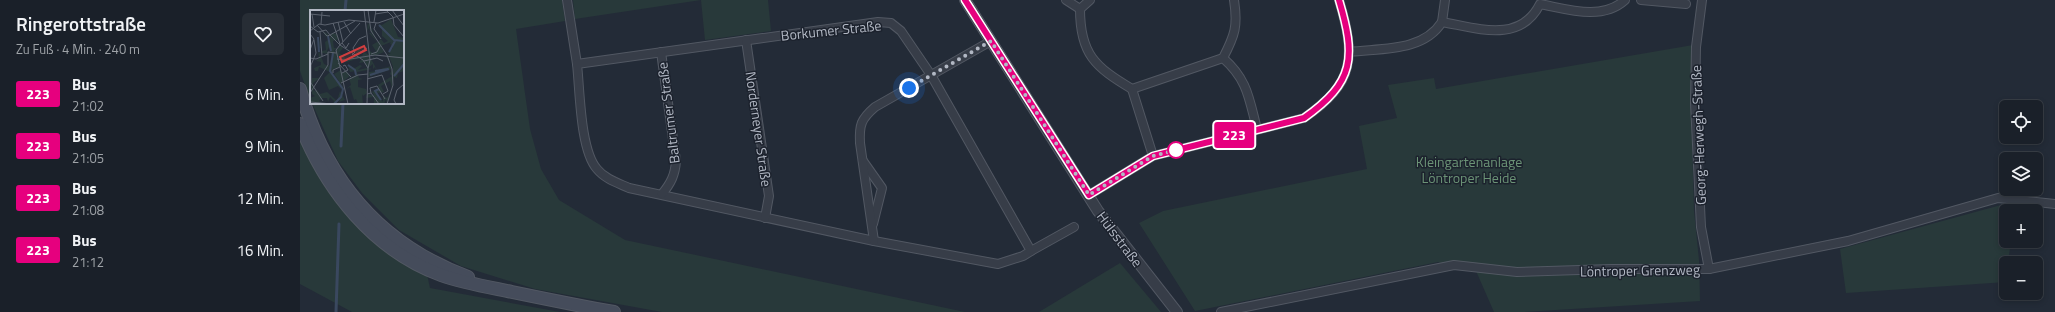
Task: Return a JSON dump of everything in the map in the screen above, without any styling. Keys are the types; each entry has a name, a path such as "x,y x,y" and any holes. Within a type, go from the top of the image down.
{"main road":[{"path":"300,89 322,150 347,190 383,228 417,252 463,275 506,291"},
{"path":"300,124 311,152 339,197 384,244 415,263 460,281 614,312"}],"street":[{"path":"567,0 577,64 584,138 589,154 597,169 611,180 629,188 662,194 874,242 998,264 1016,259 1074,227"},
{"name":"Hülsstraße","path":"965,0 1110,227 1177,312"},
{"path":"1066,0 1080,9"},
{"path":"1090,0 1080,9 1080,30 1088,53 1105,73 1132,90 1153,156"},
{"path":"1132,90 1223,58 1234,36 1236,14 1234,0"},
{"path":"1089,195 1153,156 1304,118 1323,104 1335,92 1346,71 1350,52 1348,29 1339,0"},
{"path":"1350,52 1415,44 1431,35 1442,22 1445,0"},
{"path":"1442,22 1491,31 1512,28 1525,24 1534,15 1540,2 1576,11 1596,12 1613,8 1625,0"},
{"path":"1641,0 1686,4"},
{"name":"Georg-Herwegh-Straße","path":"1702,0 1696,47 1695,103 1701,228 1709,269"},
{"name":"Borkumer Straße","path":"577,64 878,22 891,24 901,31 931,75 1031,251"},
{"name":"Norderneyer Straße","path":"746,40 769,196 764,218"},
{"path":"874,242 862,159 860,128 864,117 875,107 991,41"},
{"name":"Baltrumer Straße","path":"661,52 676,161 672,181 662,194"},
{"path":"1223,58 1230,64 1246,87 1257,130"},
{"path":"862,159 882,188 872,227"},
{"name":"Löntroper Grenzweg","path":"1220,312 1454,265 1517,272 1611,269 1709,269 1848,241 1998,198 2055,204"}],"green space":[{"path":"300,0 562,0 565,21 516,29 530,129 541,169 559,200 625,240 965,312 662,312 535,289 461,266 399,230 362,193 338,161 312,104 404,104 404,10 310,10 310,99 300,71"},
{"path":"573,0 701,0 575,19"},
{"path":"701,0 768,0 771,31 705,40"},
{"name":"Kleingartenanlage Löntroper Heide","path":"1693,45 1691,106 1694,211 1699,260 1700,301 1524,312 1494,312 1476,271 1452,268 1438,262 1195,311 1139,223 1163,211 1367,169 1359,126 1397,118 1388,85 1434,78 1436,89"},
{"path":"300,135 427,274 430,288 560,312 352,312 300,284"},
{"path":"1999,206 1999,248 2010,248 2009,256 1999,256 1999,282 1846,293 1840,249"},
{"path":"1120,263 1161,312 1039,312"}],"waterway":[{"path":"345,10 346,0"},
{"path":"341,146 343,104"},
{"path":"336,312 339,224"}],"bus line":[{"name":"223","path":"965,0 1089,195 1153,156 1304,118 1323,104 1335,92 1346,71 1350,52 1348,29 1339,0"}],"route":[{"path":"909,88 991,41 1089,195 1153,156 1180,149 1176,150"}]}
